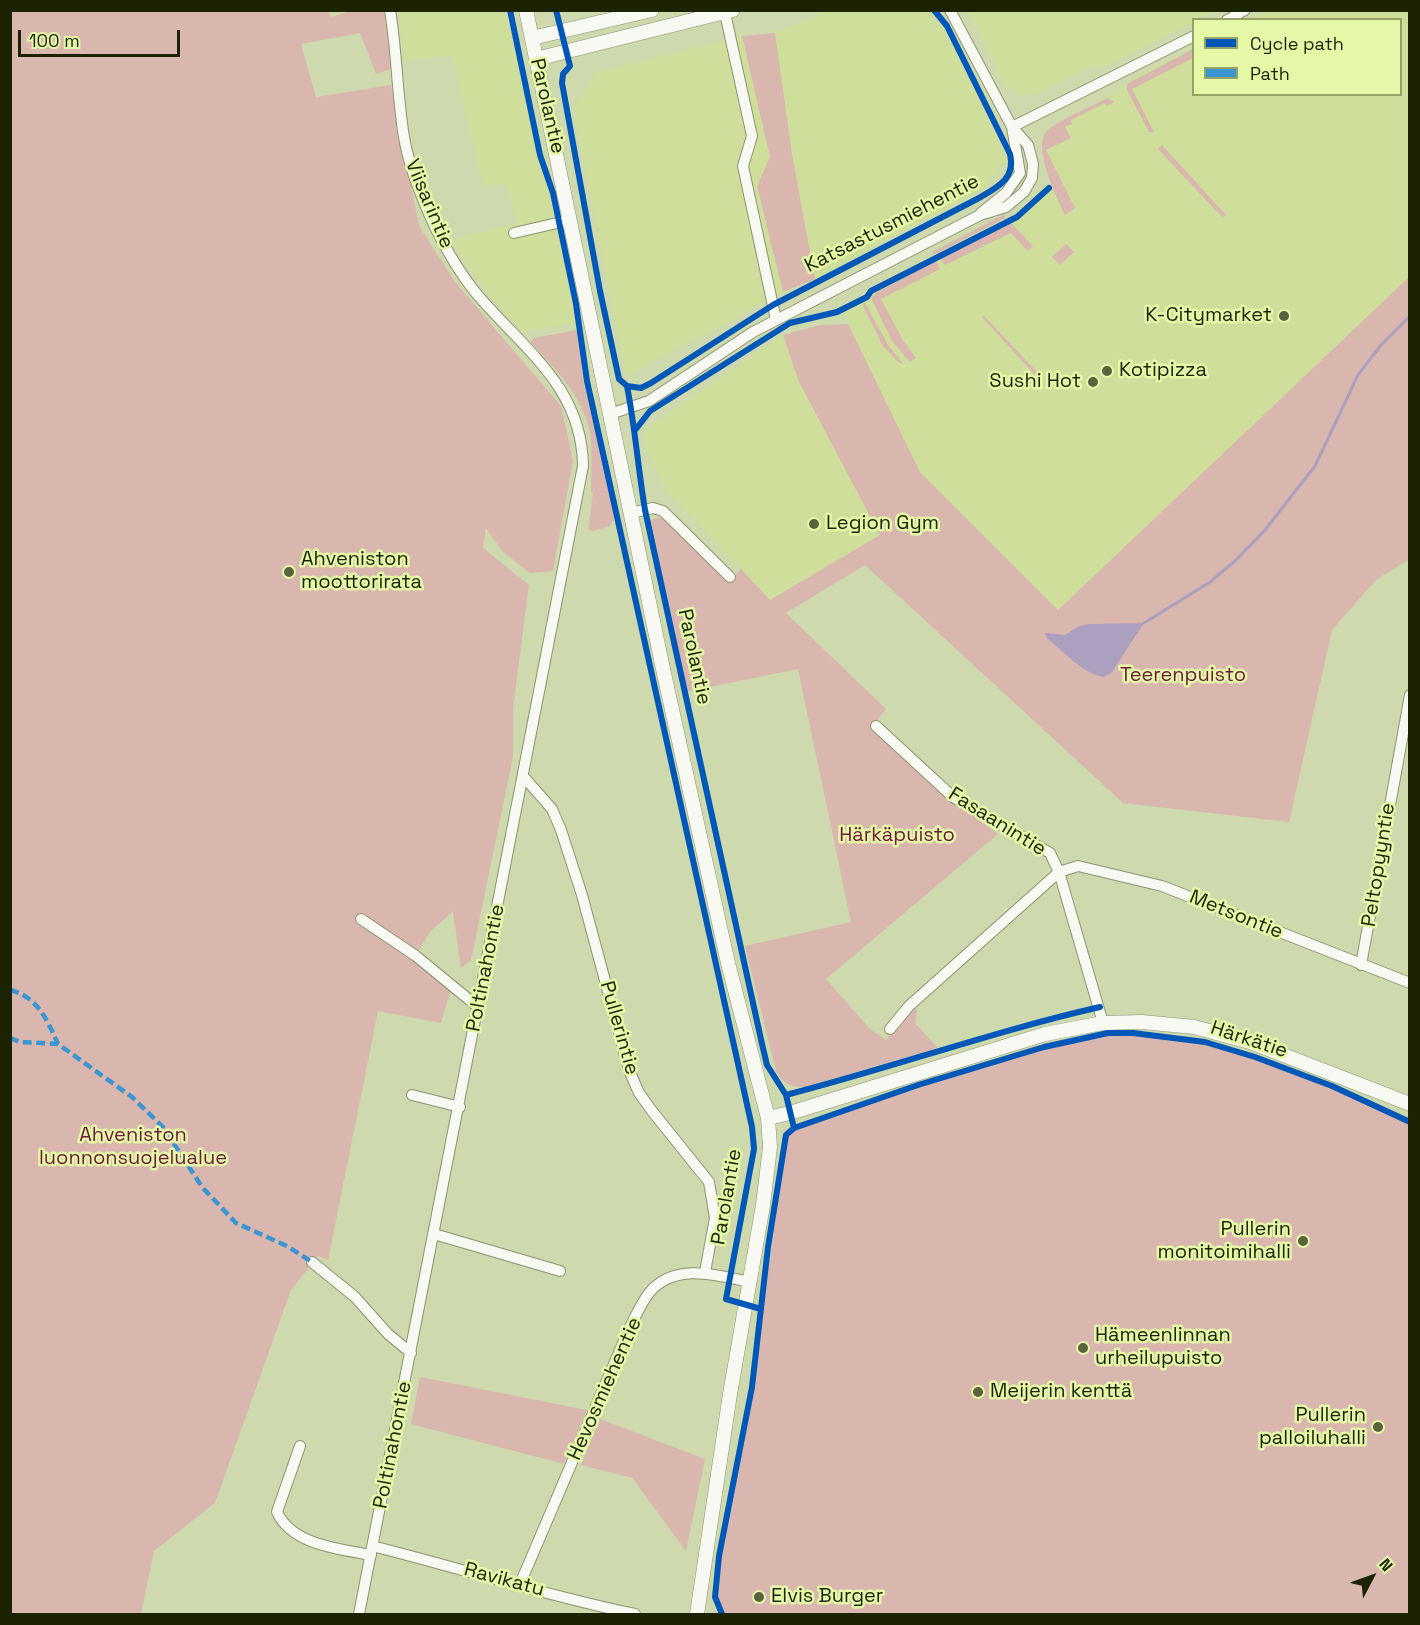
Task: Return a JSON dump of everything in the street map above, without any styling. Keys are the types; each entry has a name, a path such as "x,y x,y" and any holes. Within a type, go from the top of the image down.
{"main road":[{"name":"Parolantie","path":"526,10 728,963 768,1118 770,1147 697,1614"},
{"path":"532,38 652,10"},
{"path":"536,59 729,12"},
{"name":"Härkätie","path":"768,1118 1046,1034 1103,1023 1142,1022 1194,1027 1250,1042 1410,1104"}],"street":[{"name":"Viisarintie","path":"390,10 404,139 421,194 437,230 462,273 517,338"},
{"path":"950,10 1012,127 1192,37"},
{"path":"1231,18 1245,10"},
{"path":"729,12 752,136 743,166 776,320"},
{"name":"Katsastusmiehentie","path":"610,414 649,401 753,332 980,215 1006,193 1020,173 1012,127"},
{"path":"514,233 570,220"},
{"name":"Poltinahontie","path":"359,1614 583,466 582,446 575,413 546,370 517,338"},
{"path":"631,513 653,508 663,511 672,517 730,577"},
{"name":"Peltopyyntie","path":"1361,965 1410,694"},
{"name":"Fasaanintie","path":"876,726 953,797 1050,853 1059,872"},
{"name":"Pullerintie","path":"523,776 552,809 561,830 582,895 629,1070 658,1119 709,1182 715,1218 705,1272"},
{"name":"Metsontie","path":"1059,872 1078,866 1162,886 1410,983"},
{"path":"890,1029 909,1006 1059,872 1103,1023"},
{"path":"361,919 416,956 478,1008"},
{"path":"411,1095 459,1107"},
{"path":"434,1234 560,1271"},
{"path":"312,1262 356,1297 388,1334 411,1353"},
{"name":"Hevosmiehentie","path":"520,1584 629,1329 648,1293 659,1283 672,1277 705,1272 749,1282"},
{"name":"Ravikatu","path":"300,1446 277,1512 281,1522 291,1530 323,1546 372,1550 520,1584 587,1610 635,1614"}],"shaded area":[{"path":"399,11 505,11 539,164 554,214 576,322 523,332 493,300 462,258 452,240 517,223 507,183 483,187 452,55 404,61"},
{"path":"828,11 929,11 944,29 1007,159 984,188 815,279 792,154 775,33"},
{"path":"969,11 1217,11 1199,18 1192,18 1192,22 1097,70 1094,65 1036,94 1020,95 1004,83"},
{"path":"1269,11 1409,11 1409,277 1058,611 920,472 843,313 874,292 1012,221 1055,186 1041,145 1044,132 1107,97 1133,78 1192,48 1192,96 1402,96 1402,18 1253,18"},
{"path":"742,36 770,157 757,186 783,292 626,376 573,107 597,72"},
{"path":"783,335 799,382 880,535 770,600 664,488 647,449 645,435 649,426"},
{"path":"1144,623 1112,672 1104,677 1081,667 1047,638 1045,633 1065,635 1079,626 1090,624"}],"green space":[{"name":"Ahveniston luonnonsuojelualue","path":"327,10 332,17 350,11 384,11 392,69 376,74 360,33 301,44 316,97 391,85 419,226 456,283 561,406 573,461 553,571 530,573 502,551 486,528 483,548 529,585 513,708 513,757 471,960 461,968 453,911 430,932 416,955 452,986 441,1023 378,1011 328,1260 318,1256 291,1290 215,1503 154,1551 141,1614 11,1614 11,11"},
{"path":"775,33 792,154 815,279 783,292 757,186 770,157 742,36"},
{"path":"1192,50 1192,59 1132,89 1154,132 1149,132 1127,90 1127,84"},
{"path":"1108,98 1114,102 1107,106 1105,103 1071,120 1072,124 1065,127 1071,138 1046,150 1075,208 1065,215 1052,187 1042,153 1044,135 1063,120"},
{"path":"1162,145 1226,215 1224,217 1158,149"},
{"path":"1005,214 1005,218 934,255 932,252"},
{"path":"1011,223 1033,246 1028,251 1011,233 945,265 940,259"},
{"path":"1066,244 1074,252 1060,265 1052,257"},
{"path":"936,261 940,269 881,299 904,342 916,358 910,362 892,341 871,298 879,291"},
{"name":"Teerenpuisto","path":"1409,277 1409,559 1376,580 1332,630 1289,822 1123,803 865,565 786,613 886,709 873,726 955,802 998,834 826,979 870,1029 886,1040 914,1007 917,1011 915,1023 938,1048 805,1087 784,1082 776,1071 745,946 851,922 798,669 684,692 647,521 660,517 665,519 729,583 741,569 770,600 880,535 799,382 783,335 820,325 848,324 920,472 1058,610"},
{"path":"864,301 888,345 903,363 899,363 883,346 863,306"},
{"path":"984,316 1039,374 1037,377 982,317"},
{"path":"577,330 583,380 615,515 610,526 592,531 588,529 593,493 591,492 589,426 569,387 531,342 534,338"},
{"name":"Hämeenlinnan urheilupuisto","path":"1108,1033 1166,1037 1222,1048 1276,1064 1330,1085 1409,1122 1409,1614 722,1614 716,1593 719,1550 753,1372 786,1135 794,1128 950,1075 1028,1051"},
{"path":"420,1377 587,1410 564,1464 411,1424"},
{"path":"600,1419 705,1459 686,1551 632,1478 581,1465"}],"waterway":[{"path":"1144,623 1210,582 1236,560 1265,530 1315,466 1358,375 1381,345 1410,316"}],"marked path":[{"path":"10,990 20,993 35,1004 58,1044"},
{"path":"10,1038 20,1042 58,1044 132,1097 163,1127 202,1187 236,1223 287,1246 312,1262"}],"cycle path":[{"path":"510,10 540,155 553,193 576,304 587,381 752,1127 754,1149 726,1299 761,1309"},
{"path":"556,10 570,66 563,74 562,83 600,291 619,379 627,386 645,510 767,1065 786,1095 794,1128"},
{"path":"627,386 641,388 651,383 773,305 979,198 1004,181 1010,169 1010,154 947,26 934,10"},
{"path":"636,429 650,411 790,323 837,312 867,297 871,291 1017,217 1049,188"},
{"path":"786,1095 1021,1027 1100,1007"},
{"path":"722,1614 715,1597 719,1556 752,1387 768,1247 786,1135 794,1128 918,1085 1044,1047 1108,1033 1133,1033 1205,1042 1255,1057 1332,1086 1410,1122"}],"place":[{"name":"K-Citymarket","path":"1284,316"},
{"name":"Kotipizza","path":"1107,371"},
{"name":"Sushi Hot","path":"1093,382"},
{"name":"Legion Gym","path":"814,524"},
{"name":"Ahveniston moottorirata","path":"289,572"},
{"name":"Pullerin monitoimihalli","path":"1303,1241"},
{"name":"Hämeenlinnan urheilupuisto","path":"1083,1348"},
{"name":"Meijerin kenttä","path":"978,1392"},
{"name":"Pullerin palloiluhalli","path":"1378,1427"},
{"name":"Elvis Burger","path":"759,1597"}],"park label":[{"name":"Härkäpuisto","path":"897,836"}]}
